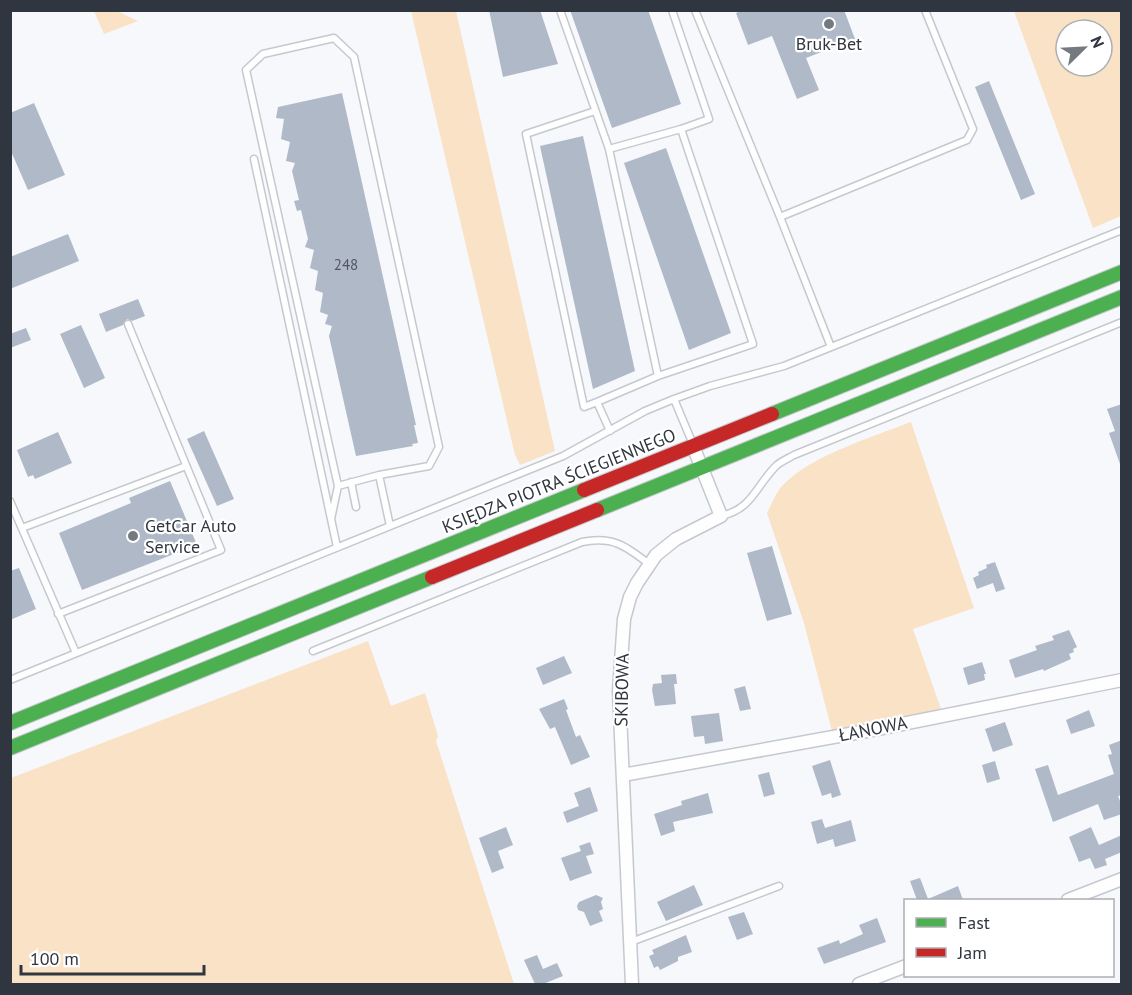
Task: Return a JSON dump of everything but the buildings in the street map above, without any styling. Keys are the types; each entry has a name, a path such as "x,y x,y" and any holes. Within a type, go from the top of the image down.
{"main road":[{"name":"KSIĘDZA PIOTRA ŚCIEGIENNEGO","path":"10,723 1122,272"},
{"path":"10,748 1122,297"}],"street":[{"path":"693,446 721,516"},
{"name":"SKIBOWA","path":"632,984 618,691 623,628 630,597 656,555 676,539 721,516"},
{"name":"ŁANOWA","path":"623,775 872,730 1122,680"},
{"path":"1071,899 1122,879"},
{"path":"859,984 904,967"}],"lane":[{"path":"560,10 609,149 658,376"},
{"path":"609,149 709,119 672,10"},
{"path":"695,10 831,347"},
{"path":"780,217 966,140 973,129 925,10"},
{"path":"331,519 338,486 246,70 263,54 334,38 354,57 440,447 429,466 379,475 338,486"},
{"path":"596,111 526,134 584,407 658,376 753,344 681,129"},
{"path":"254,159 337,547"},
{"path":"10,680 563,456 645,411 674,399 710,386 784,366 1122,230"},
{"path":"721,516 731,514 747,503 768,474 780,463 794,455 1122,322"},
{"path":"58,614 221,550 128,324"},
{"path":"674,399 693,446"},
{"path":"597,402 610,431"},
{"path":"22,528 186,466"},
{"path":"379,475 390,526"},
{"path":"351,482 356,507"},
{"path":"10,501 76,653"},
{"path":"313,651 582,542 598,539 618,543 650,565"},
{"path":"630,942 779,886"}],"shaded area":[{"path":"94,11 117,11 138,21 104,34"},
{"path":"411,11 456,11 555,451 520,465 515,455"},
{"path":"1014,11 1121,11 1121,216 1093,228"},
{"path":"911,422 974,608 913,629 942,712 832,731 804,623 767,513 783,485 795,474 826,456"},
{"path":"368,641 391,706 425,693 438,736 436,741 514,984 11,984 11,778"}],"traffic: fast":[{"path":"772,414 1122,272"},
{"path":"597,510 1122,297"},
{"path":"10,723 584,490"},
{"path":"10,748 432,577"}],"traffic: jam":[{"path":"584,490 772,414"},
{"path":"432,577 597,510"}],"place":[{"name":"Bruk-Bet","path":"829,24"},
{"name":"GetCar Auto Service","path":"133,536"}]}
